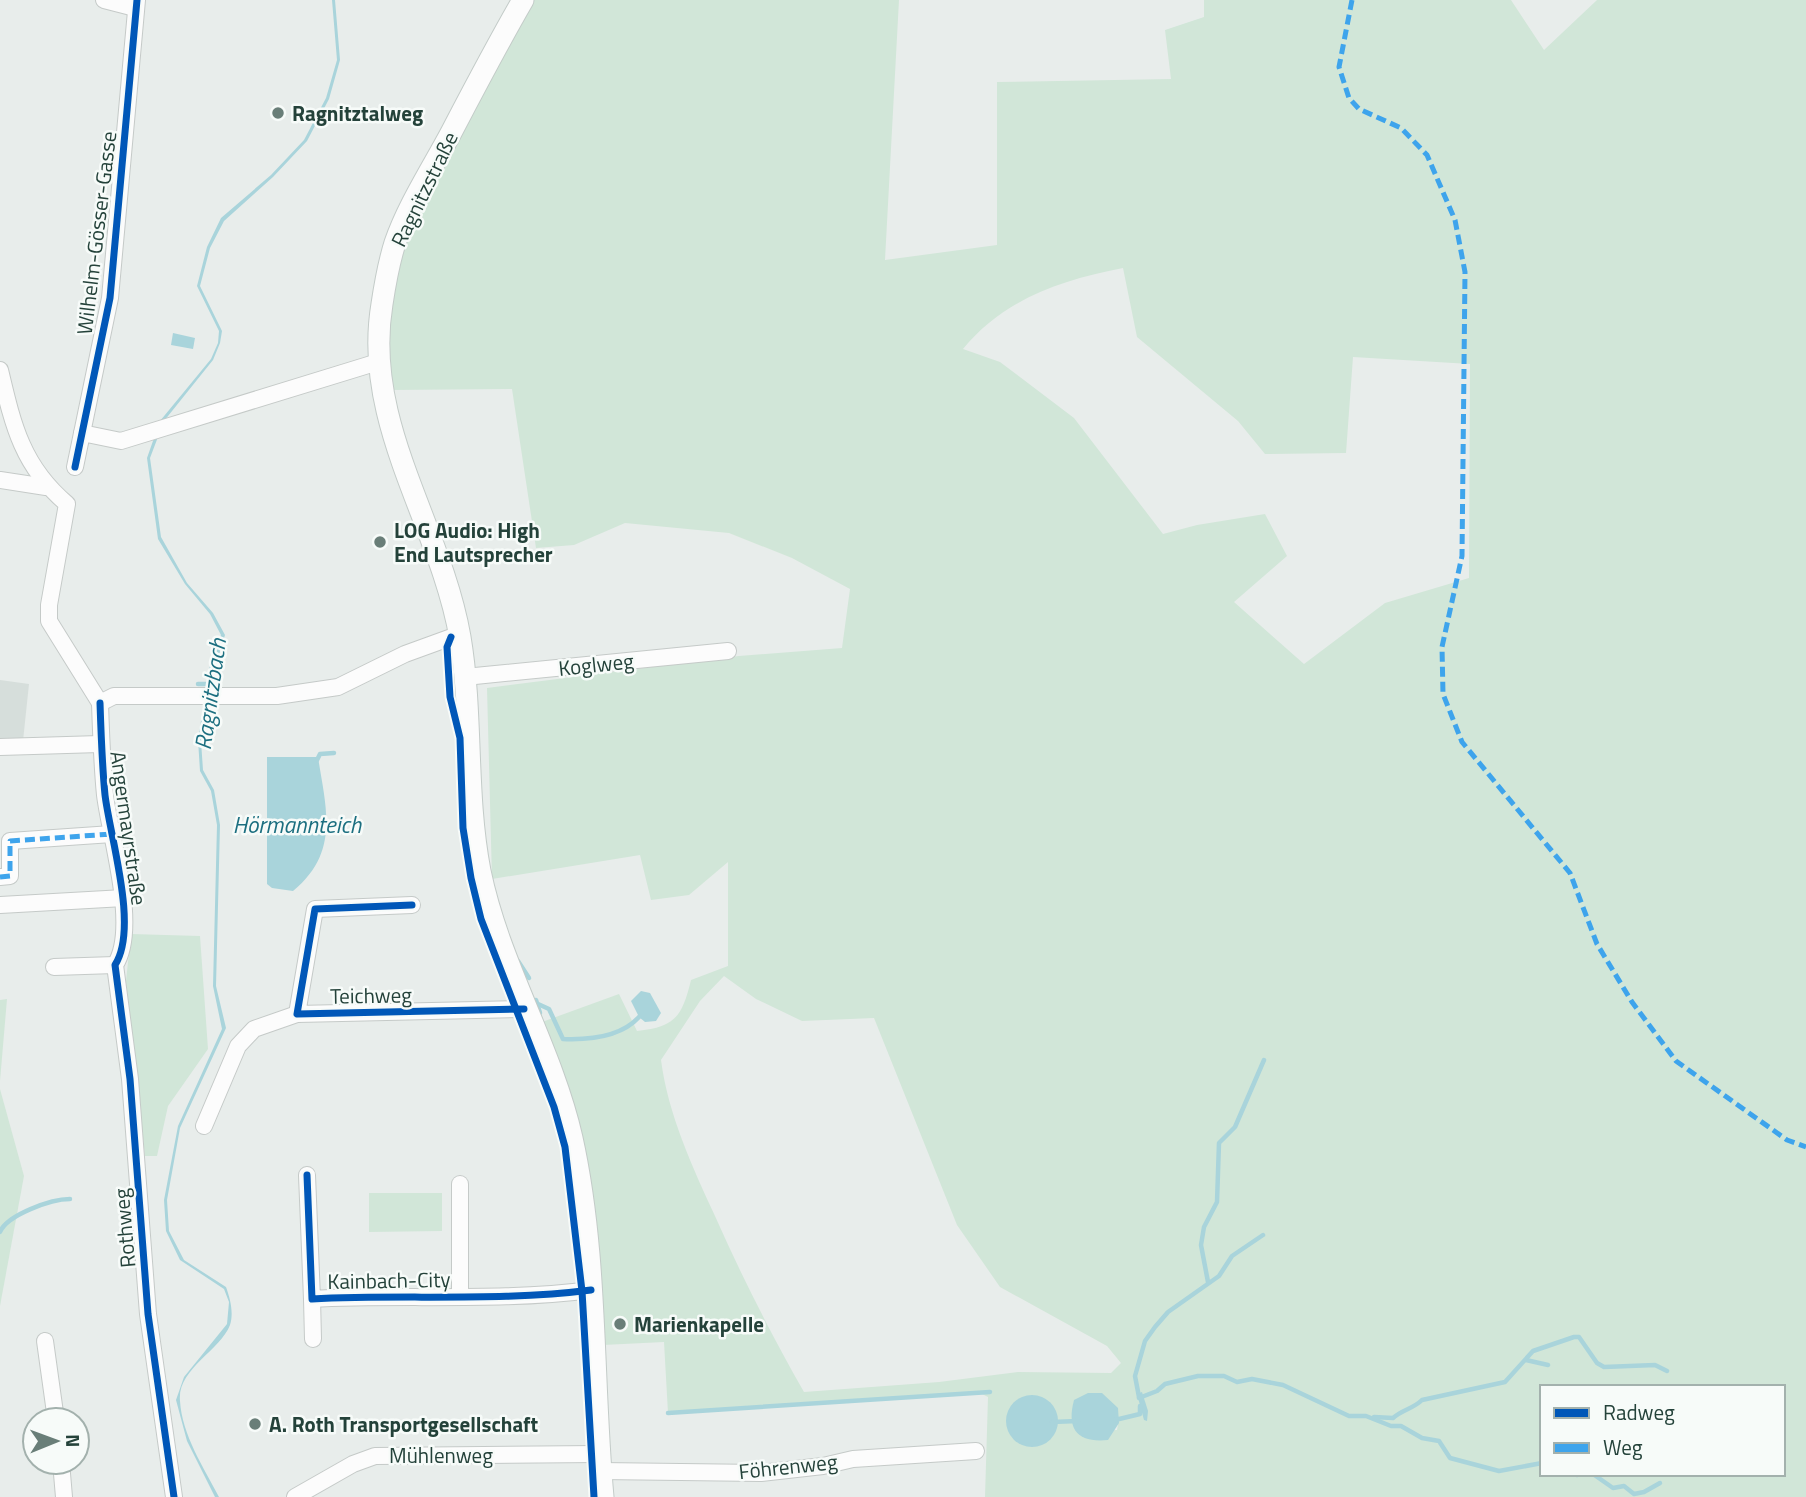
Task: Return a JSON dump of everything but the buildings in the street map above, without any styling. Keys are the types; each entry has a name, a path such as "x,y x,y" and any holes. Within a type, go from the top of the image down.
{"main road":[{"name":"Ragnitzstraße","path":"523,0 396,241 381,305 378,362 382,398 392,434 436,554 460,634 465,677 472,815 480,870 491,917 564,1105 572,1140 591,1290 603,1497"}],"street":[{"name":"Wilhelm-Gösser-Gasse","path":"75,467 110,298 136,4 104,0"},
{"path":"82,433 121,442 378,362"},
{"path":"0,370 19,442 46,487 67,504 49,605 51,628 100,704 114,696 277,696 338,687 405,654 460,634"},
{"path":"0,480 46,487"},
{"name":"Koglweg","path":"465,677 728,651"},
{"name":"Angermayrstraße","path":"100,704 100,744 124,898 118,961"},
{"path":"0,747 100,744"},
{"path":"0,877 10,876 10,841 112,834"},
{"name":"Angermayrstraße","path":"0,905 124,898"},
{"name":"Teichweg","path":"297,1014 315,909 412,905"},
{"path":"54,967 118,961"},
{"name":"Rothweg","path":"118,961 148,1314 174,1497"},
{"name":"Teichweg","path":"204,1126 238,1046 254,1028 297,1014 525,1009"},
{"name":"Kainbach-City","path":"307,1175 313,1339"},
{"path":"460,1184 460,1297"},
{"name":"Kainbach-City","path":"312,1298 460,1297 591,1290"},
{"path":"44,1341 54,1406"},
{"name":"Föhrenweg","path":"599,1463 761,1473 823,1466 853,1459 976,1451"},
{"name":"Mühlenweg","path":"295,1497 353,1464 374,1456 599,1463"},
{"path":"62,1476 64,1497"}],"shaded area":[{"path":"0,680 29,684 23,741 0,741"}],"green space":[{"path":"533,0 899,0 885,260 997,245 997,82 1171,79 1165,30 1204,17 1204,0 1511,0 1544,50 1597,0 1806,0 1806,1497 985,1497 988,1397 980,1393 668,1413 664,1342 603,1345 542,1022 619,994 637,1031 660,1027 675,1018 684,1003 691,980 728,966 728,862 689,895 651,900 640,855 492,879 487,688 739,656 842,648 850,589 792,558 729,533 625,523 574,545 536,548 512,389 391,390 384,331 403,246","holes":["1123,268 1137,337 1238,421 1265,454 1346,453 1353,357 1470,364 1469,578 1385,603 1304,664 1234,602 1287,556 1265,514 1197,525 1163,534 1074,418 1000,362 963,349 997,317 1035,294 1078,279","724,976 756,999 802,1021 874,1018 957,1225 1000,1287 1107,1346 1121,1363 1111,1373 1018,1372 939,1382 804,1392 725,1239 675,1120 664,1080 661,1060 700,1001","1072,1410 1119,1418 1117,1430 1077,1432"]},
{"path":"131,934 200,936 208,1049 168,1106 157,1156 145,1156 126,981"},
{"path":"7,999 0,1081 0,1000"},
{"path":"0,1089 24,1176 0,1306"},
{"path":"369,1193 442,1193 442,1231 369,1232"}],"water":[{"path":"332,0 335,0 340,60 329,99 307,141 273,177 224,221 210,248 200,286 222,331 220,343 213,360 164,421 150,458 161,537 187,583 213,613 225,635 210,684 201,741 203,770 214,790 220,825 216,986 226,1028 180,1128 167,1200 169,1231 184,1260 226,1287 231,1306 230,1325 218,1343 185,1379 180,1401 185,1426 195,1451 219,1497 215,1497 187,1441 176,1400 184,1377 227,1324 229,1302 224,1289 180,1260 166,1231 164,1200 178,1126 222,1029 213,986 217,825 211,791 200,771 198,740 209,669 221,635 210,614 185,584 158,539 147,458 160,421 211,359 218,343 219,331 197,286 207,247 221,218 271,175 304,140 326,98 337,60"},
{"path":"173,333 195,338 193,349 171,345"},
{"name":"Hörmannteich","path":"267,757 318,757 326,812 324,845 308,876 293,891 272,888 267,884"},
{"path":"641,991 650,993 661,1013 656,1021 645,1022 639,1017 631,1001"},
{"path":"1142,1392 1148,1411 1147,1421 1144,1420 1137,1394"},
{"path":"1088,1393 1102,1393 1118,1408 1119,1423 1108,1440 1082,1437 1073,1427 1074,1400"},
{"path":"1032,1395 1042,1397 1050,1403 1056,1411 1056,1431 1050,1439 1042,1445 1032,1447 1022,1445 1014,1439 1008,1431 1006,1421 1008,1411 1014,1403 1022,1397"}],"waterway":[{"name":"Ragnitzbach","path":"198,684 208,684"},
{"path":"317,760 320,754 334,753"},
{"path":"518,961 529,978"},
{"path":"536,1000 540,1013"},
{"path":"538,1004 549,1009 563,1039 594,1038 614,1033 632,1024 639,1017"},
{"path":"1208,1282 1201,1245 1204,1227 1217,1202 1219,1143 1235,1127 1264,1060"},
{"path":"0,1232 20,1214 52,1202 70,1199"},
{"path":"1139,1397 1135,1376 1145,1341 1155,1327 1168,1312 1219,1276 1232,1256 1263,1235"},
{"path":"1374,1417 1393,1418 1422,1400 1505,1382 1533,1351 1574,1337 1579,1337 1597,1363 1604,1367 1655,1365 1667,1371"},
{"path":"1526,1360 1548,1365"},
{"path":"1139,1398 1157,1391 1165,1384 1198,1376 1224,1376 1237,1382 1252,1379 1283,1385 1349,1416 1366,1416 1391,1426 1401,1426 1422,1438 1439,1441 1450,1458 1499,1471 1540,1463"},
{"path":"668,1413 990,1392"},
{"path":"1115,1420 1140,1414 1140,1406"},
{"path":"1052,1422 1078,1421"},
{"path":"1596,1476 1613,1488 1624,1486 1634,1494 1660,1483"}],"marked path":[{"path":"1352,0 1339,67 1349,98 1359,109 1401,128 1427,155 1455,220 1465,272 1462,556 1442,647 1443,694 1462,742 1570,873 1597,944 1632,1002 1676,1061 1787,1140 1806,1147"},
{"path":"0,877 10,876 10,841 112,834"}],"cycle path":[{"path":"75,467 110,298 137,0"},
{"path":"451,637 447,647 450,697 460,738 463,828 471,878 481,919 554,1107 565,1147 582,1291 594,1497"},
{"path":"100,703 105,795 124,906 122,949 115,965 130,1079 148,1314 174,1497"},
{"path":"412,905 315,909 297,1014 524,1009"},
{"path":"307,1175 312,1299 521,1296 591,1290"}],"place":[{"name":"Ragnitztalweg","path":"278,113"},
{"name":"LOG Audio: High End Lautsprecher","path":"380,542"},
{"name":"Marienkapelle","path":"620,1324"},
{"name":"A. Roth Transportgesellschaft","path":"255,1424"}]}
